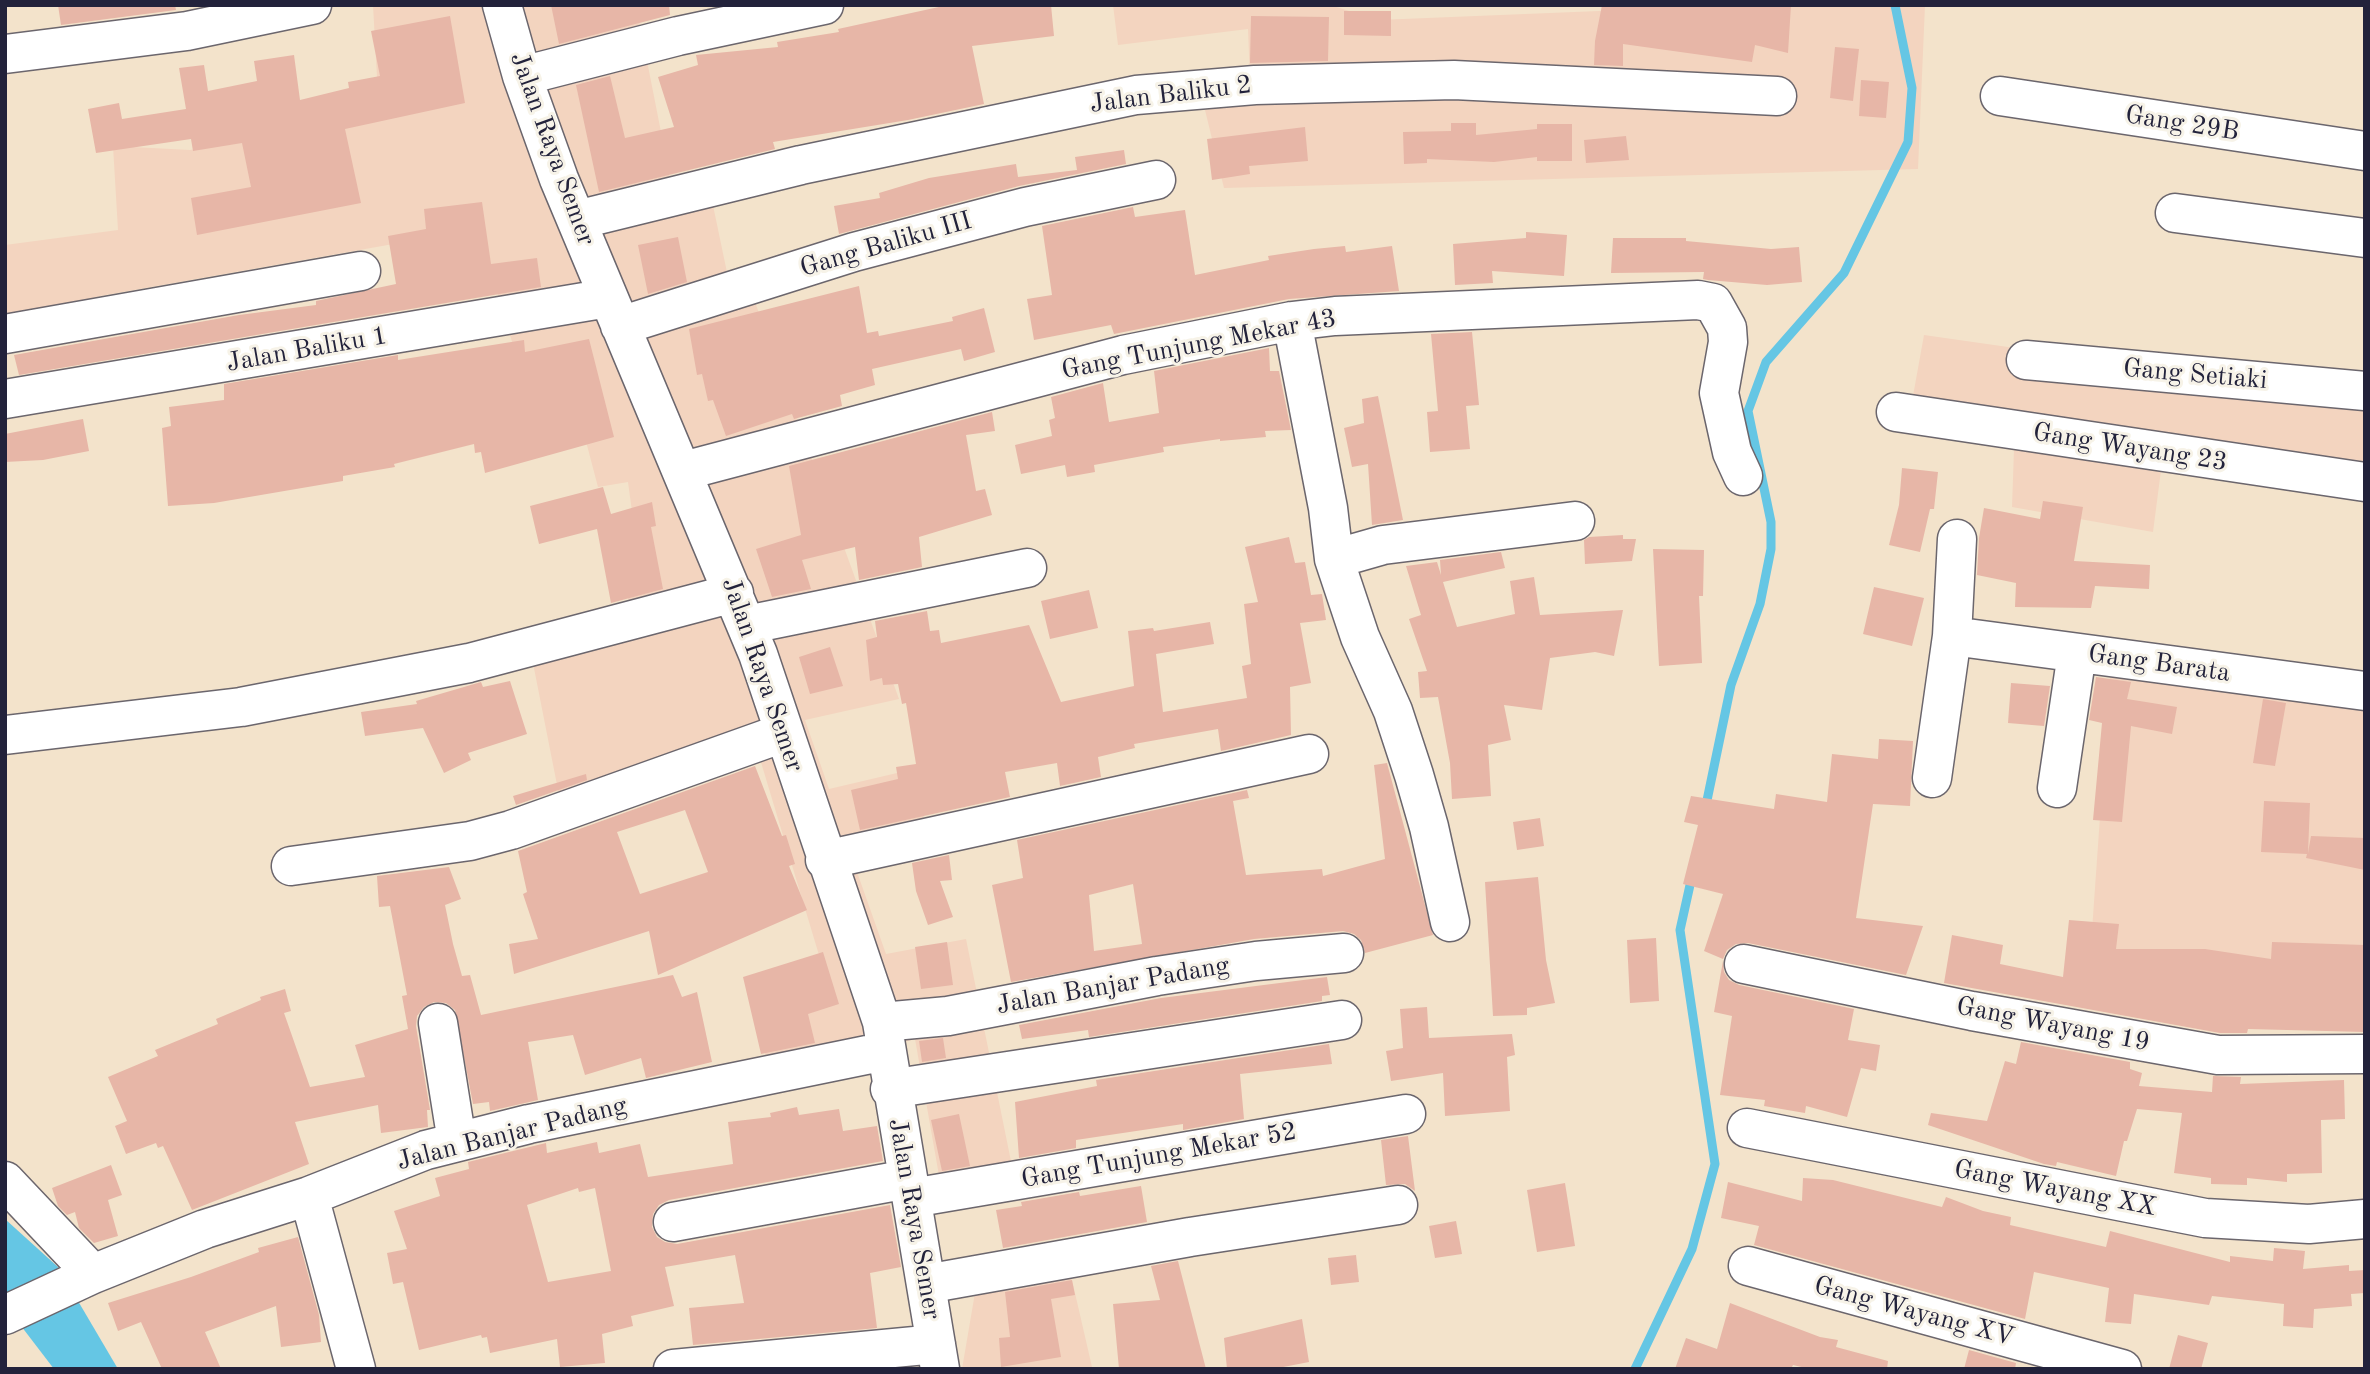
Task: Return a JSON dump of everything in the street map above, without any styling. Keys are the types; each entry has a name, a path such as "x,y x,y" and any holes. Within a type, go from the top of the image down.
{"street":[{"path":"5,54 187,31 312,5"},
{"name":"Jalan Raya Semer","path":"502,5 522,76 577,220 740,609 884,1037 890,1089 938,1356"},
{"path":"522,76 678,36 824,5"},
{"name":"Jalan Baliku 2","path":"577,220 800,165 1136,95 1255,85 1454,80 1777,96"},
{"name":"Gang 29B","path":"2000,96 2365,151"},
{"name":"Gang Baliku III","path":"614,312 1025,206 1156,180"},
{"path":"2175,213 2365,238"},
{"path":"5,334 360,271"},
{"name":"Gang Tunjung Mekar 43","path":"683,471 1123,355 1292,321 1335,316 1698,300 1713,303 1722,315 1728,341 1719,393 1732,452 1743,476"},
{"name":"Jalan Baliku 1","path":"5,399 614,312"},
{"path":"1292,321 1328,508 1334,559 1360,637 1393,711 1414,775 1429,827 1450,922"},
{"name":"Gang Setiaki","path":"2026,360 2365,391"},
{"name":"Gang Wayang 23","path":"1896,412 2365,482"},
{"path":"1334,559 1408,541 1575,521"},
{"path":"1932,778 1952,636 1957,539"},
{"path":"5,734 241,707 740,609 1027,568"},
{"name":"Gang Barata","path":"1952,636 2365,691"},
{"path":"2057,788 2077,653"},
{"path":"291,866 470,841 511,830 783,733"},
{"path":"825,860 1309,754"},
{"name":"Jalan Banjar Padang","path":"7,1314 82,1279 205,1228 309,1196 426,1150 884,1037 948,1016 1256,961 1344,953"},
{"name":"Gang Wayang 19","path":"1745,964 1972,1011 2218,1055 2365,1054"},
{"path":"890,1089 1342,1020"},
{"path":"438,1023 457,1142"},
{"name":"Gang Tunjung Mekar 52","path":"673,1222 1406,1114"},
{"name":"Gang Wayang XX","path":"1747,1128 2205,1218 2309,1224 2365,1219"},
{"path":"5,1181 82,1279"},
{"path":"309,1196 356,1369"},
{"path":"926,1284 1190,1237 1398,1205"},
{"name":"Gang Wayang XV","path":"1748,1266 2122,1369"},
{"path":"673,1369 938,1356"}],"shaded area":[{"path":"373,5 636,5 673,193 710,191 734,306 755,302 899,699 805,720 829,789 914,769 931,854 857,872 886,954 966,939 1017,1191 944,1204 915,1039 769,1082 757,995 822,965 757,749 560,800 532,658 642,638 610,548 636,541 628,482 598,487 569,377 526,388 478,229 100,296 5,320 5,245 118,230 113,146 190,150 379,113"},
{"path":"1113,5 1330,5 1378,20 1746,5 1925,5 1918,169 1224,188 1205,110 1251,104 1248,29 1118,45"},
{"path":"1924,335 2365,398 2365,477 2164,447 2153,532 2012,507 2015,421 1913,396"},
{"path":"2111,661 2365,690 2365,985 2089,973"},
{"path":"1069,1267 1092,1367 962,1369 976,1287"}],"water":[{"path":"5,1219 58,1267 118,1369 54,1369 5,1305"}],"building":[{"path":"58,5 175,5 176,10 61,25"},
{"path":"551,5 669,5 670,15 559,44"},
{"path":"948,5 1051,5 1054,36 972,46 984,104 908,120 773,142 775,149 599,192 576,85 610,76 625,138 674,127 658,77 698,65 696,55 778,47 777,42 839,32 838,29"},
{"path":"1602,5 1791,5 1788,53 1755,45 1752,62 1623,44 1623,66 1594,65 1595,41"},
{"path":"1344,11 1391,11 1391,36 1344,35"},
{"path":"450,16 465,103 345,129 361,203 197,235 191,198 251,187 242,143 193,151 191,139 96,153 88,109 119,103 122,119 186,109 179,68 204,65 208,91 257,81 254,61 294,55 300,100 349,88 348,82 380,76 371,31"},
{"path":"1251,16 1329,17 1328,61 1250,63"},
{"path":"1835,47 1859,49 1853,101 1830,98"},
{"path":"1861,80 1889,82 1886,118 1859,116"},
{"path":"1451,123 1476,123 1476,135 1537,129 1537,124 1572,124 1572,161 1537,161 1537,157 1494,162 1427,159 1427,163 1404,164 1403,132 1451,131"},
{"path":"1305,127 1308,161 1249,166 1250,174 1212,180 1207,139"},
{"path":"1626,136 1629,160 1586,163 1584,140"},
{"path":"1124,150 1126,164 1019,186 839,234 834,206 880,198 879,193 929,178 1016,164 1018,177 1077,170 1075,157"},
{"path":"482,202 491,264 537,258 541,287 19,375 14,355 239,315 316,305 316,301 396,284 388,236 426,229 424,209"},
{"path":"1133,207 1135,217 1185,210 1195,275 1269,260 1268,256 1314,249 1345,246 1346,252 1392,246 1399,291 1289,299 1114,334 1111,325 1034,340 1027,299 1052,295 1042,226"},
{"path":"1526,232 1567,235 1564,276 1492,271 1493,283 1455,285 1453,244 1526,238"},
{"path":"678,237 687,282 648,294 638,245"},
{"path":"1613,238 1686,238 1686,241 1771,249 1799,247 1802,282 1767,285 1708,280 1703,279 1704,272 1611,273"},
{"path":"859,286 867,333 878,331 879,336 953,321 952,317 984,308 995,352 964,361 961,349 872,369 875,385 840,395 842,406 794,419 792,414 726,436 713,400 708,401 702,374 697,375 689,329"},
{"path":"1472,332 1479,405 1466,406 1470,449 1430,452 1427,412 1438,411 1431,334"},
{"path":"589,339 614,437 485,473 481,452 475,453 474,444 394,464 395,467 343,476 343,481 214,503 168,506 162,428 171,426 169,407 224,400 224,384 398,355 398,360 524,340 525,352"},
{"path":"1269,348 1270,371 1279,371 1291,430 1265,431 1266,437 1220,439 1163,447 1164,452 1094,465 1095,472 1067,477 1065,465 1021,474 1015,445 1052,436 1049,420 1055,418 1051,397 1103,383 1109,422 1159,413 1154,371"},
{"path":"1378,396 1403,520 1372,525 1368,464 1352,467 1344,428 1364,423 1362,399"},
{"path":"992,412 995,431 966,435 976,491 985,489 992,515 919,537 922,567 859,580 855,547 802,560 811,589 772,597 756,549 801,535 789,466"},
{"path":"83,419 89,451 43,460 5,462 5,434"},
{"path":"1902,468 1938,472 1934,509 1930,509 1920,552 1889,545 1899,505"},
{"path":"603,487 611,514 652,502 656,526 651,527 663,589 611,603 597,529 539,544 530,506"},
{"path":"2043,501 2083,507 2074,561 2150,565 2149,589 2095,586 2091,608 2015,607 2016,583 1977,575 1984,508 2040,519"},
{"path":"1623,535 1623,539 1636,539 1632,561 1585,564 1584,540 1589,537"},
{"path":"1289,537 1295,563 1305,562 1311,595 1322,594 1326,620 1300,623 1311,683 1290,687 1291,735 1221,751 1218,729 1134,744 1135,748 1098,757 1101,777 1060,786 1057,763 1005,772 1010,797 860,830 851,790 898,779 896,767 916,764 906,703 902,704 898,684 883,685 882,678 870,681 866,640 877,637 875,621 927,611 930,631 939,630 941,643 1029,625 1061,702 1134,686 1128,631 1153,628 1154,631 1210,622 1214,644 1156,654 1163,712 1247,698 1242,666 1251,664 1244,604 1258,602 1245,547"},
{"path":"1653,549 1704,550 1703,596 1699,596 1702,663 1659,666"},
{"path":"1501,552 1505,568 1443,582 1457,627 1515,614 1510,581 1534,577 1540,615 1623,610 1614,656 1595,652 1550,658 1542,710 1504,705 1511,740 1488,745 1491,796 1452,799 1450,763 1438,697 1420,698 1418,672 1427,671 1409,619 1421,615 1406,566 1437,562 1441,575 1440,560"},
{"path":"1874,587 1924,598 1912,646 1863,634"},
{"path":"1089,590 1098,628 1050,639 1041,601"},
{"path":"830,647 843,686 810,694 799,657"},
{"path":"2096,677 2131,682 2127,699 2177,707 2172,734 2131,726 2122,822 2093,820 2102,723 2089,720"},
{"path":"510,681 527,734 468,753 471,760 444,773 423,728 365,736 361,712 417,704 416,701 481,682 483,687"},
{"path":"2011,683 2050,686 2044,726 2008,723"},
{"path":"2263,699 2286,703 2275,766 2253,763"},
{"path":"1879,739 1913,741 1910,806 1873,804 1856,918 1923,926 1906,975 1748,943 1736,944 1727,950 1723,959 1704,951 1723,894 1683,884 1698,825 1684,822 1691,796 1774,809 1776,794 1827,802 1832,754 1878,759"},
{"path":"1387,763 1433,935 1365,953 1361,940 1354,934 1343,931 1254,939 1011,982 992,885 1023,878 1017,840 1247,790 1249,798 1233,801 1246,875 1322,869 1323,876 1385,859 1374,765","holes":["1133,884 1142,944 1094,951 1089,895"]},
{"path":"755,766 782,836 786,835 795,864 789,866 807,910 658,975 649,931 514,974 509,944 538,939 523,894 527,892 518,851","holes":["685,810 708,872 640,894 617,832"]},
{"path":"586,774 587,780 516,805 513,796"},
{"path":"2264,801 2310,803 2308,853 2311,836 2365,838 2365,870 2306,858 2307,854 2261,852"},
{"path":"1540,818 1544,846 1517,850 1513,822"},
{"path":"949,855 952,880 940,881 953,917 928,925 916,891 912,863"},
{"path":"449,867 461,899 445,905 453,944 462,976 470,975 481,1015 673,975 682,997 697,992 712,1062 646,1078 641,1058 585,1075 573,1035 528,1042 538,1100 490,1111 489,1102 473,1104 455,1010 446,1003 434,1002 424,1007 417,1016 416,1026 430,1110 427,1110 428,1127 381,1133 378,1105 295,1122 309,1164 192,1210 163,1146 158,1148 156,1143 126,1154 115,1126 127,1121 108,1077 158,1056 155,1050 218,1024 216,1019 261,1000 260,997 285,989 291,1011 284,1013 310,1087 365,1077 355,1045 408,1029 402,996 407,995 390,906 379,907 377,876"},
{"path":"1538,877 1546,960 1555,1003 1527,1008 1527,1015 1493,1016 1485,882"},
{"path":"2069,920 2119,924 2116,949 2205,949 2271,959 2272,942 2365,945 2365,1032 2248,1029 2247,1033 2220,1033 1944,983 1952,935 2003,945 2000,964 2063,977"},
{"path":"1656,938 1659,1001 1630,1003 1627,940"},
{"path":"947,942 953,985 921,989 915,947"},
{"path":"823,952 839,1004 808,1014 815,1043 761,1054 743,977"},
{"path":"1723,961 1724,972 1729,980 1739,985 1854,1009 1848,1040 1880,1045 1876,1071 1861,1068 1847,1117 1806,1106 1805,1113 1764,1106 1765,1100 1720,1095 1732,1016 1714,1012"},
{"path":"1327,977 1330,995 1322,996 1322,1001 1089,1037 1088,1030 1022,1039 1019,1025 1161,998"},
{"path":"1427,1007 1429,1038 1512,1034 1515,1055 1507,1057 1510,1111 1445,1116 1443,1073 1391,1081 1386,1051 1403,1048 1400,1009"},
{"path":"943,1038 946,1058 922,1062 919,1041"},
{"path":"2021,1042 2130,1062 2130,1069 2142,1073 2139,1086 2212,1092 2213,1076 2241,1077 2240,1084 2344,1080 2345,1119 2321,1120 2322,1173 2287,1174 2287,1182 2247,1178 2247,1185 2211,1184 2211,1178 2174,1173 2182,1113 2137,1109 2127,1141 2124,1141 2116,1176 2057,1162 2056,1166 2044,1164 1928,1125 1931,1113 1987,1121 2005,1061 2016,1064"},
{"path":"1329,1044 1332,1064 1240,1074 1244,1119 1183,1130 1183,1124 1076,1140 1076,1148 1019,1158 1015,1102 1097,1086 1096,1080"},
{"path":"797,1107 799,1115 839,1109 843,1131 877,1126 883,1161 669,1200 659,1205 653,1214 652,1227 657,1237 677,1244 890,1205 901,1267 870,1273 877,1328 693,1345 689,1308 744,1303 735,1255 665,1267 674,1306 631,1316 633,1326 602,1334 605,1363 560,1367 557,1339 490,1353 487,1337 482,1338 481,1335 419,1350 403,1282 393,1284 387,1253 407,1249 394,1211 440,1196 435,1178 469,1169 468,1162 546,1143 547,1153 597,1142 599,1153 640,1144 648,1177 733,1164 728,1122 771,1117 770,1113","holes":["578,1188 579,1192 595,1188 611,1271 548,1282 527,1205"]},
{"path":"959,1114 970,1166 942,1171 931,1120"},
{"path":"1408,1136 1415,1191 1405,1184 1386,1185 1381,1140"},
{"path":"111,1165 122,1195 108,1200 118,1236 94,1243 79,1228 75,1212 67,1215 58,1206 52,1188"},
{"path":"1803,1178 1833,1180 1942,1207 1946,1197 1983,1211 2011,1217 2010,1225 2106,1247 2110,1231 2230,1262 2230,1256 2273,1261 2274,1248 2305,1251 2303,1269 2349,1265 2349,1271 2365,1270 2365,1293 2351,1294 2352,1306 2314,1309 2313,1328 2283,1326 2284,1304 2212,1296 2209,1305 2134,1294 2131,1324 2105,1322 2109,1288 2034,1272 2025,1319 1754,1245 1759,1226 1721,1218 1728,1182 1802,1201"},
{"path":"1565,1183 1575,1246 1537,1252 1527,1190"},
{"path":"1141,1186 1147,1222 1003,1248 996,1210 1022,1206 1021,1202 1079,1192 1080,1196"},
{"path":"1456,1221 1462,1254 1435,1258 1429,1226"},
{"path":"298,1237 319,1315 321,1342 281,1347 276,1306 205,1332 221,1369 162,1369 141,1322 118,1331 108,1303 191,1277 259,1252 258,1248"},
{"path":"1356,1255 1359,1282 1331,1285 1328,1258"},
{"path":"1178,1261 1206,1369 1119,1369 1113,1304 1160,1300 1151,1266"},
{"path":"1072,1280 1075,1295 1051,1299 1061,1357 1001,1367 999,1338 1010,1337 1005,1292"},
{"path":"1730,1303 1820,1337 1838,1340 1836,1347 1888,1361 1887,1369 1810,1369 1793,1365 1791,1369 1675,1369 1686,1338 1717,1349"},
{"path":"1302,1319 1309,1362 1273,1369 1227,1369 1224,1338"},
{"path":"2178,1335 2208,1343 2201,1369 2169,1369"},
{"path":"1969,1350 2016,1363 2015,1369 1964,1369"}],"waterway":[{"path":"1705,810 1731,685 1760,604 1771,549 1771,522 1748,411 1766,362 1844,273 1908,142 1912,88 1895,5"},
{"path":"1635,1369 1692,1249 1715,1164 1680,930 1692,876"}]}
